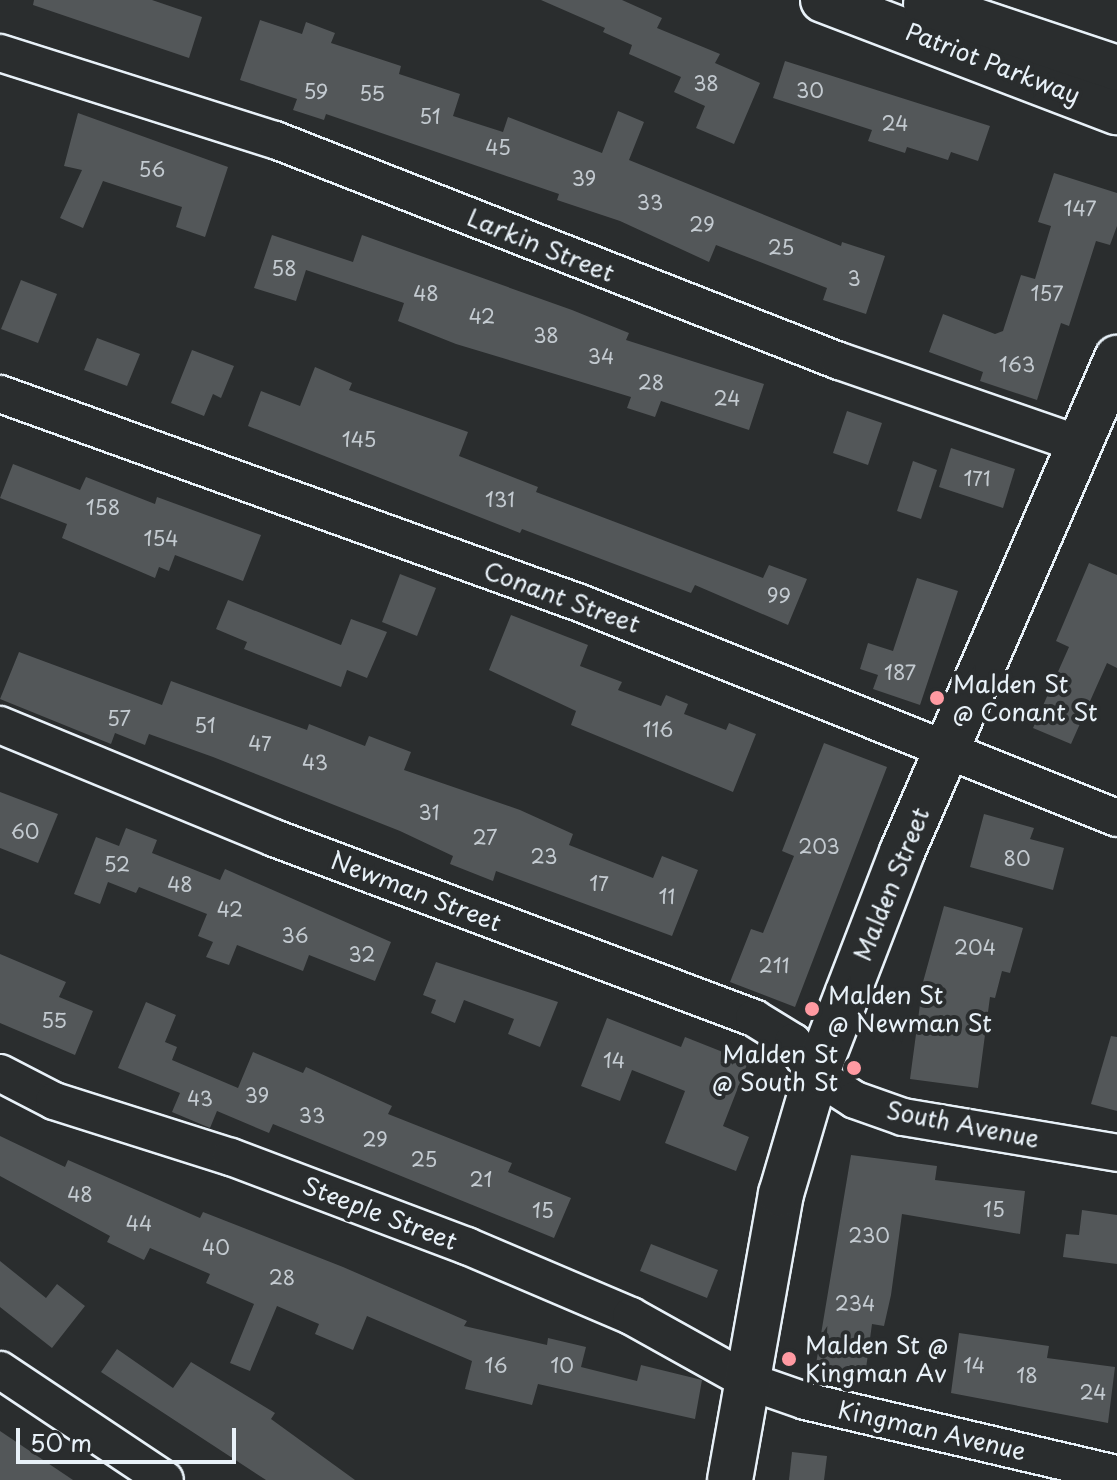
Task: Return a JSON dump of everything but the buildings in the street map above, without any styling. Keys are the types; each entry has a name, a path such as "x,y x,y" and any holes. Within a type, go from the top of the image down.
{"street":[{"name":"Patriot Parkway","path":"823,0 977,24 1117,112"},
{"name":"Patriot Parkway","path":"915,0 977,24 1117,68"},
{"name":"Larkin Street","path":"0,53 275,140 839,361 1079,444"},
{"name":"Malden Street","path":"730,1480 781,1194 816,1075 947,747 1117,358"},
{"name":"Conant Street","path":"0,394 580,603 947,747 1117,818"},
{"name":"Newman Street","path":"0,725 274,838 754,1018 793,1042 816,1075"},
{"name":"Steeple Street","path":"0,1073 54,1101 231,1157 467,1246 631,1316 748,1381"},
{"name":"South Avenue","path":"816,1075 855,1100 903,1117 1117,1153"},
{"path":"0,1370 165,1480"},
{"name":"Kingman Avenue","path":"748,1381 805,1401 1117,1474"}],"place":[{"name":"Malden St @ Conant St","path":"937,698"},
{"name":"Malden St @ Newman St","path":"812,1009"},
{"name":"Malden St @ South St","path":"854,1068"},
{"name":"Malden St @ Kingman Av","path":"789,1359"}]}
